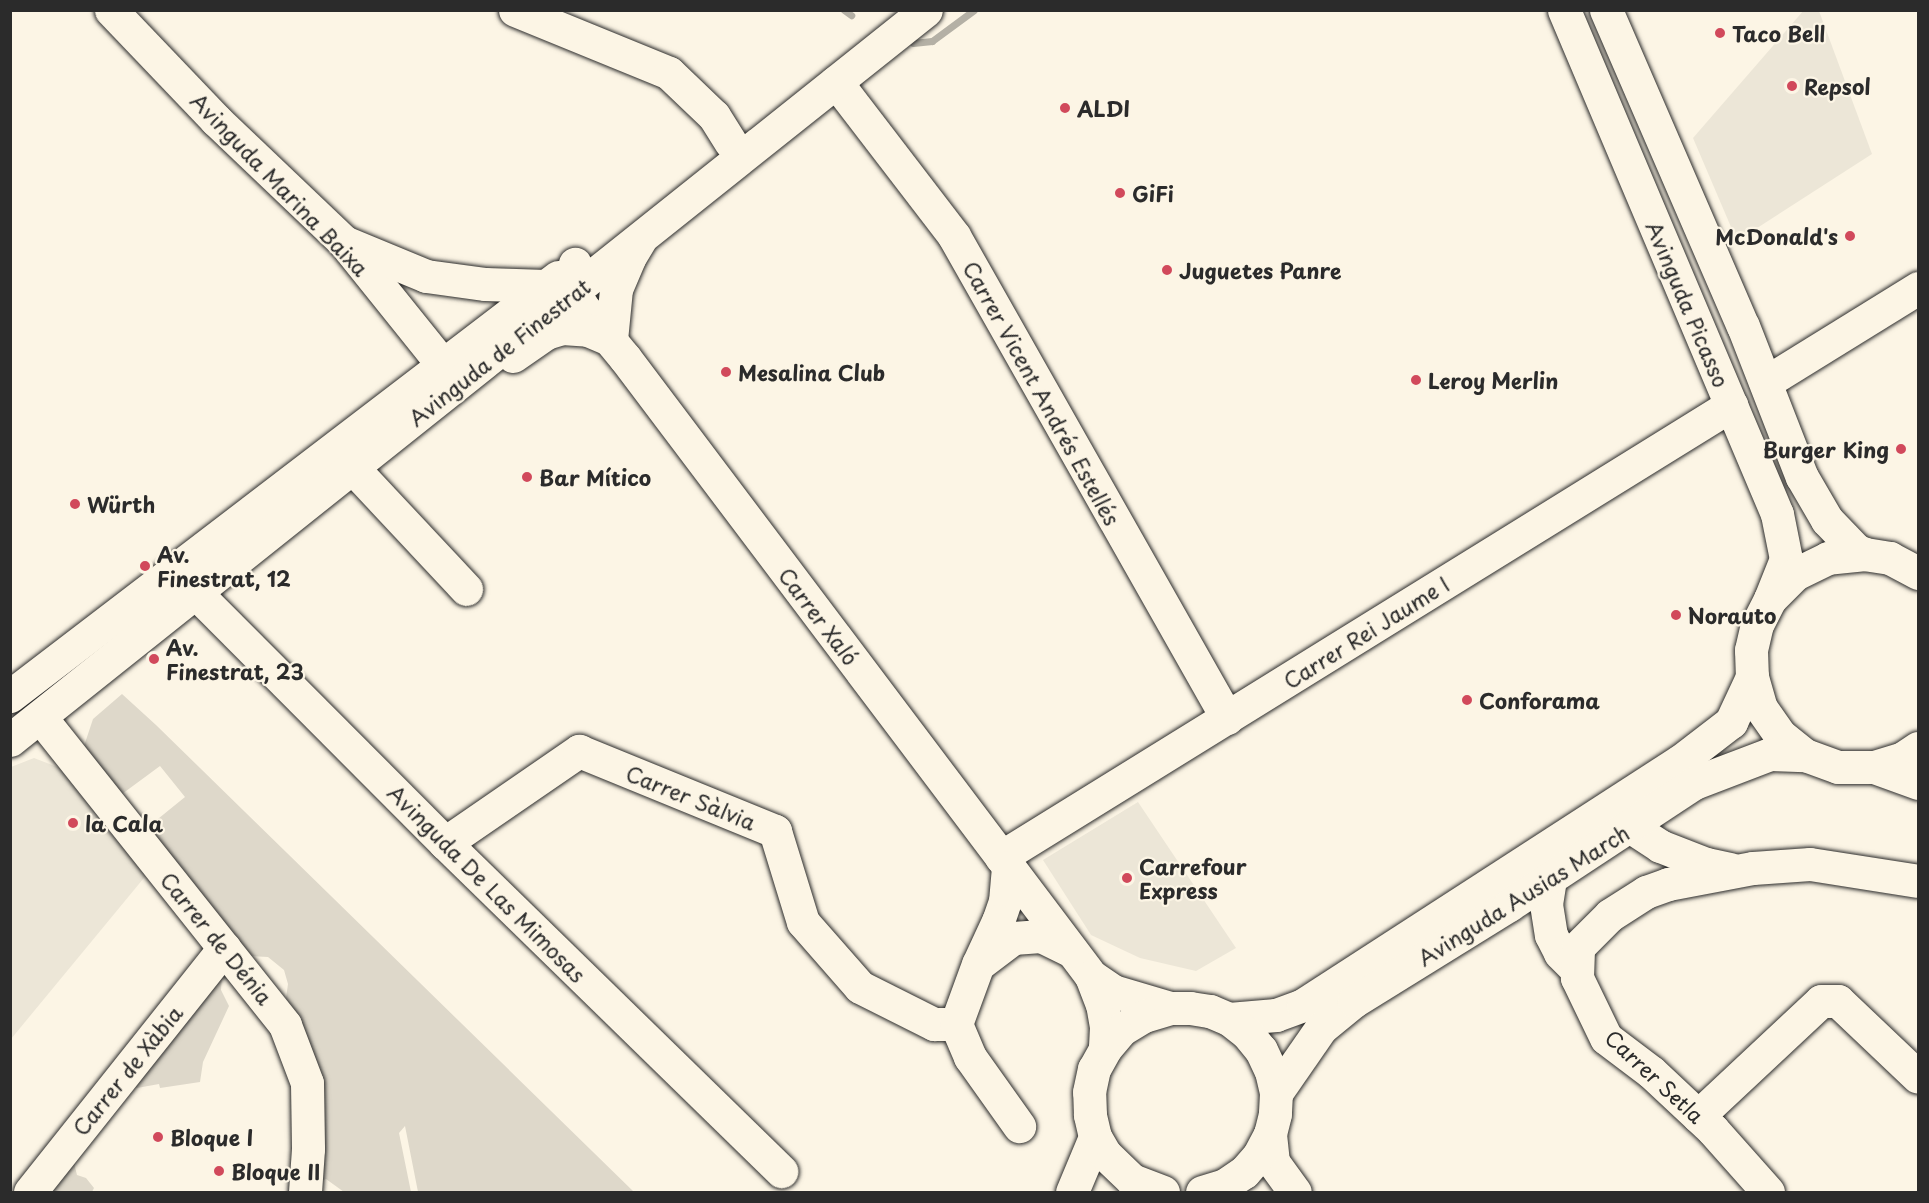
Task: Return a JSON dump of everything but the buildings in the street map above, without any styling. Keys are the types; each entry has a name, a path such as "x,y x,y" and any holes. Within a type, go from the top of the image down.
{"street":[{"name":"Avinguda Marina Baixa","path":"111,10 216,120 344,242 442,365"},
{"path":"515,10 669,73 714,116 730,142"},
{"name":"Avinguda de Finestrat","path":"10,740 71,694 487,361 557,291 575,264 896,10"},
{"name":"Avinguda de Finestrat","path":"10,696 442,365 640,240 926,10"},
{"name":"Avinguda Picasso","path":"1564,10 1777,514 1786,559 1770,599"},
{"name":"Avinguda Picasso","path":"1606,10 1766,382 1804,482 1827,520 1856,550 1865,554"},
{"name":"Carrer Vicent Andrés Estellés","path":"836,82 954,236 1227,718"},
{"path":"429,406 456,395 546,333 562,328 600,335 628,258 640,240"},
{"path":"344,242 426,276 557,291"},
{"path":"1766,382 1918,288"},
{"name":"Carrer Xaló","path":"557,291 580,305 600,335 1082,964 1102,1004 1106,1027 1105,1049"},
{"name":"Avinguda de Finestrat","path":"442,365 451,369 487,361"},
{"name":"Avinguda de Finestrat","path":"429,406 445,377 442,365"},
{"name":"Carrer Rei Jaume I","path":"1005,862 1227,718 1731,405"},
{"path":"352,468 466,589"},
{"path":"1918,573 1890,558 1865,554 1828,558 1796,574 1770,599 1757,624 1751,650 1752,677 1761,708 1780,735 1805,755 1838,767 1874,767 1903,758 1918,748"},
{"name":"Avinguda De Las Mimosas","path":"196,593 445,843 781,1171"},
{"name":"Avinguda Ausias March","path":"1229,1019 1276,1015 1303,1005 1669,768 1731,722 1752,677"},
{"name":"Carrer de Dénia","path":"40,718 285,1025 307,1083 308,1149 305,1192"},
{"name":"Carrer Sàlvia","path":"445,843 579,751 775,831 803,922 860,987 945,1024"},
{"name":"Avinguda Ausias March","path":"1276,1093 1321,1028 1354,1001 1550,879 1694,783 1770,754 1805,755"},
{"path":"1874,767 1918,783"},
{"path":"1630,826 1660,846 1706,864 1739,871"},
{"path":"1005,862 1005,901 978,964 945,1024 1018,1126"},
{"path":"1577,970 1578,947 1610,915 1646,892 1668,884 1739,871 1810,864 1918,881"},
{"path":"1550,879 1546,904 1551,935 1560,953 1577,970"},
{"path":"978,964 1013,938 1041,936 1082,964"},
{"name":"Carrer de Xàbia","path":"30,1192 224,948"},
{"name":"Carrer Xaló","path":"1082,964 1113,992 1170,1008"},
{"name":"Carrer Setla","path":"1577,970 1577,978 1606,1038 1651,1072 1698,1116 1768,1192"},
{"path":"1698,1116 1821,1000 1838,1002 1918,1077"},
{"path":"1151,1191 1117,1169 1095,1137 1090,1115 1089,1092 1094,1069 1105,1049 1130,1024 1144,1016 1170,1008 1210,1011 1229,1019 1247,1033 1261,1050 1271,1071 1276,1093 1275,1114 1270,1134 1260,1155 1244,1172 1213,1189"},
{"path":"1270,1134 1273,1162 1295,1192"},
{"path":"1072,1192 1095,1137"},
{"path":"1213,1189 1252,1184 1269,1192"}],"shaded area":[{"name":"Repsol","path":"1804,10 1819,11 1872,154 1737,241 1693,138"},
{"path":"122,694 634,1192 418,1192 405,1126 399,1133 411,1192 344,1192 326,1179 321,1181 297,1020 286,998 288,984 284,970 268,957 251,956 148,827 185,797 160,766 122,794 84,746 93,719"},
{"path":"34,758 65,770 148,873 11,1039 11,767"},
{"path":"1138,802 1236,948 1196,971 1140,958 1091,935 1043,860"},
{"path":"222,975 221,990 229,1006 203,1062 200,1082 160,1088 159,1084 137,1088 129,1082"},
{"path":"88,1143 74,1163 77,1175 86,1178 94,1188 92,1192 53,1192 47,1186"}],"waterway":[{"path":"844,10 851,15"},
{"path":"913,43 932,41 974,10"}],"place":[{"name":"Taco Bell","path":"1720,33"},
{"name":"Repsol","path":"1792,86"},
{"name":"ALDI","path":"1065,108"},
{"name":"GiFi","path":"1120,193"},
{"name":"McDonald's","path":"1850,236"},
{"name":"Juguetes Panre","path":"1167,270"},
{"name":"Mesalina Club","path":"726,372"},
{"name":"Leroy Merlin","path":"1416,380"},
{"name":"Burger King","path":"1901,449"},
{"name":"Bar Mítico","path":"527,477"},
{"name":"Würth","path":"75,504"},
{"name":"Av. Finestrat, 12","path":"145,566"},
{"name":"Norauto","path":"1676,615"},
{"name":"Av. Finestrat, 23","path":"154,659"},
{"name":"Conforama","path":"1467,700"},
{"name":"la Cala","path":"73,823"},
{"name":"Carrefour Express","path":"1127,878"},
{"name":"Bloque I","path":"158,1137"},
{"name":"Bloque II","path":"219,1171"}]}
